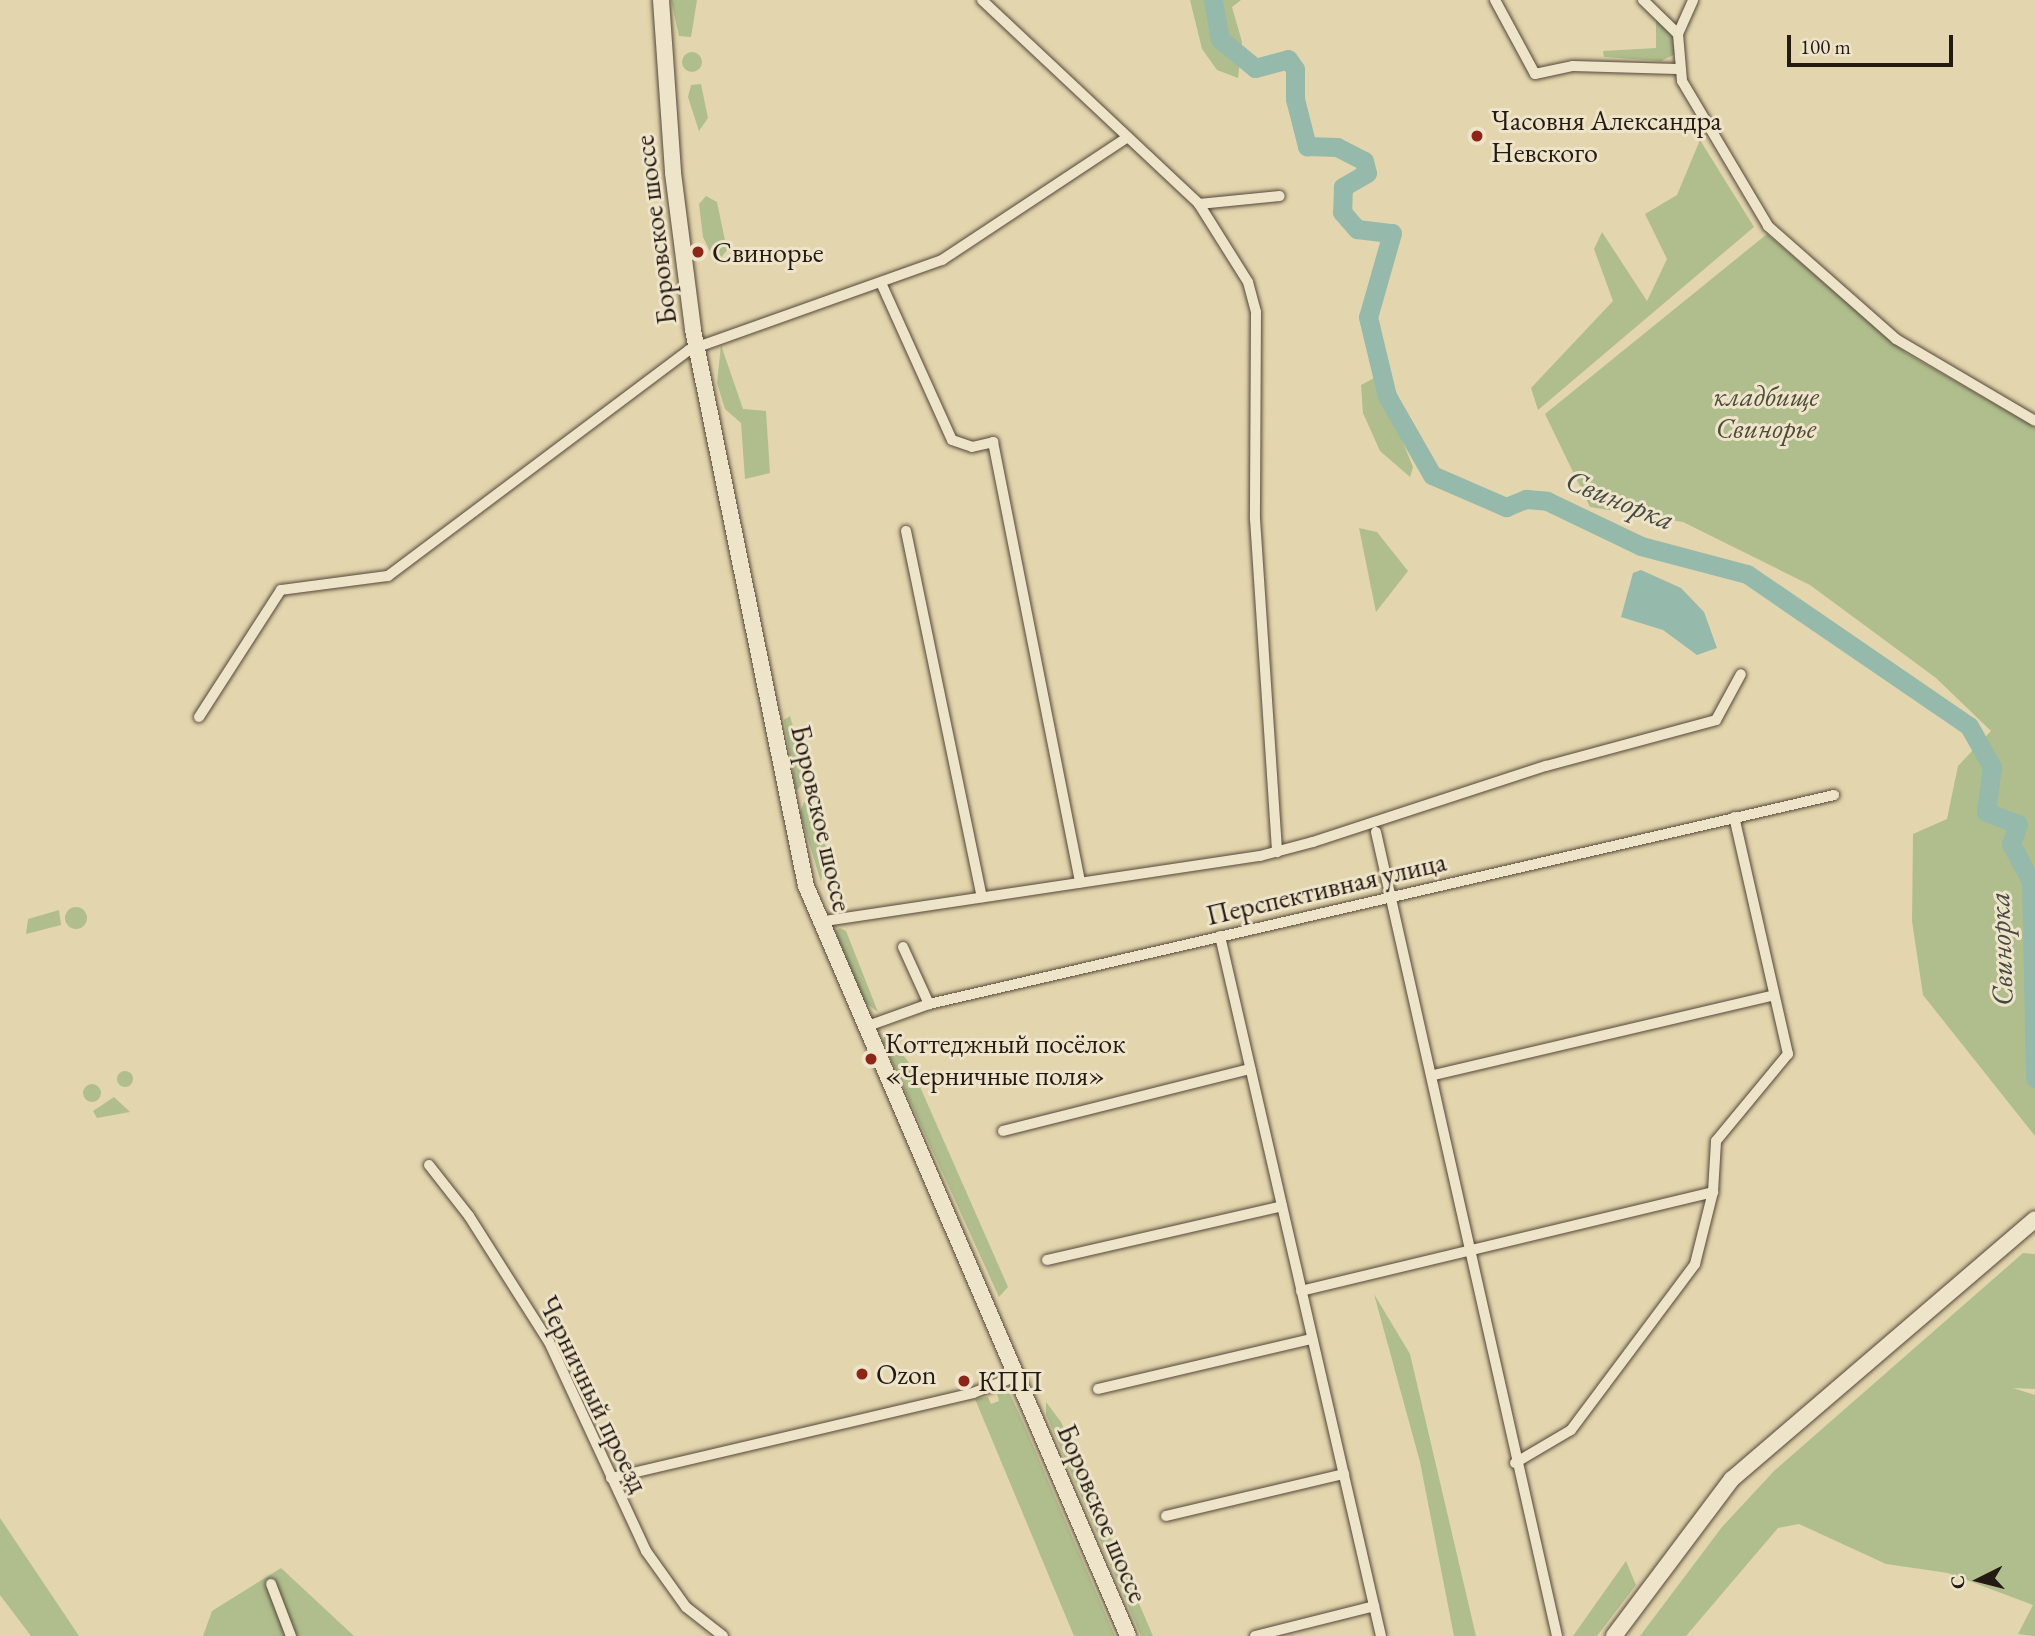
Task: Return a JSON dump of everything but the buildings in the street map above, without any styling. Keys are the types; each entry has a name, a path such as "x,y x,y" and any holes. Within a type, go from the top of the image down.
{"main road":[{"name":"Боровское шоссе","path":"661,0 673,173 697,348 794,835 818,922 1128,1636"},
{"path":"1614,1636 1732,1479 2035,1220"}],"street":[{"path":"982,0 1125,139 1199,204 1237,257 1256,312 1255,519 1277,852"},
{"path":"1495,0 1535,74 1573,66 1677,69"},
{"path":"1643,0 1678,34"},
{"path":"1693,0 1678,34 1677,69 1776,235 1896,339 2035,421"},
{"path":"199,717 281,590 388,576 697,348 882,285 966,248 1125,139"},
{"path":"1199,204 1280,196"},
{"path":"882,285 952,440 972,447 993,442 1080,883"},
{"path":"906,531 982,897"},
{"path":"818,922 1277,852 1716,720 1741,674"},
{"name":"Перспективная улица","path":"865,1027 929,1004 1834,795"},
{"path":"1515,1463 1571,1430 1695,1264 1713,1192 1716,1141 1788,1054 1772,996 1734,817"},
{"path":"1376,832 1475,1249 1515,1463 1557,1636"},
{"path":"1220,936 1381,1636"},
{"path":"903,947 929,1004"},
{"path":"1434,1075 1772,996"},
{"path":"1003,1130 1250,1069"},
{"name":"Черничный проезд","path":"429,1165 549,1342 611,1478 673,1592 723,1636"},
{"path":"1301,1291 1713,1192"},
{"path":"1046,1260 1282,1206"},
{"path":"1098,1389 1312,1339"},
{"path":"611,1478 972,1393 1016,1377"},
{"path":"1166,1516 1344,1475"},
{"path":"271,1584 290,1636"},
{"path":"1255,1636 1374,1606"}],"green space":[{"path":"671,0 697,0 691,37 679,36"},
{"path":"1190,0 1241,0 1232,7 1242,42 1238,78 1217,70 1202,49"},
{"path":"1656,13 1675,40 1676,54 1661,61 1604,57 1603,51 1656,48"},
{"path":"692,52 699,55 702,62 699,69 692,72 685,69 682,62 685,55"},
{"path":"701,84 708,118 699,131 688,97 691,85"},
{"path":"1700,140 1754,227 1538,410 1531,388 1613,301 1594,249 1602,232 1647,301 1667,259 1645,214 1677,195"},
{"path":"706,196 717,202 727,250 716,264 703,237 699,204"},
{"name":"кладбище Свинорье","path":"1767,234 1906,353 2035,427 2035,1136 1923,995 1912,921 1913,834 1947,819 1958,766 1991,731 1936,678 1810,585 1683,522 1590,507 1545,414"},
{"path":"721,345 743,409 766,411 770,473 745,479 741,423 725,409 717,383"},
{"path":"1376,377 1413,467 1410,477 1380,451 1363,413 1361,385"},
{"path":"1359,528 1377,532 1408,571 1376,612"},
{"path":"790,716 804,765 804,782 796,791 784,720"},
{"path":"804,802 813,806 826,847 821,882 800,813"},
{"path":"76,907 84,910 87,918 84,926 76,929 68,926 65,918 68,910"},
{"path":"59,910 61,925 26,934 28,919"},
{"path":"840,928 846,931 878,1012 864,1002 835,931"},
{"path":"885,1031 910,1064 1008,1287 999,1297 883,1042"},
{"path":"122,1071 128,1071 133,1079 131,1085 122,1087 117,1082 117,1076"},
{"path":"92,1084 98,1087 101,1093 98,1099 92,1102 86,1099 83,1093 86,1087"},
{"path":"114,1097 130,1112 97,1118 93,1111"},
{"path":"2023,1253 2035,1254 2035,1389 2013,1388 2035,1395 2035,1636 2018,1634 2033,1605 1948,1573 1886,1564 1799,1524 1778,1528 1686,1636 1640,1636 1722,1527 1774,1471"},
{"path":"1374,1294 1410,1354 1476,1636 1454,1636 1420,1462"},
{"path":"1009,1392 1115,1636 1074,1636 975,1399 988,1397 991,1404 999,1401 997,1394"},
{"path":"1046,1402 1061,1422 1153,1636 1141,1636 1046,1414"},
{"path":"0,1518 79,1636 31,1636 0,1595"},
{"path":"1626,1561 1636,1585 1597,1636 1573,1636"},
{"path":"281,1568 354,1636 203,1636 212,1611"}],"shaded area":[{"path":"1641,570 1681,588 1704,612 1717,648 1697,655 1663,630 1621,617 1633,573"}],"waterway":[{"name":"Свинорка","path":"1213,0 1220,39 1255,68 1288,59 1295,69 1295,99 1307,146 1337,147 1364,161 1367,173 1343,187 1342,212 1357,229 1392,233 1368,317 1387,396 1432,475 1506,507 1526,499 1547,501 1641,546 1747,574 1969,726 1992,767 1986,812 2018,824 2011,844 2031,881 2035,1078"}],"place":[{"name":"Часовня Александра Невского","path":"1477,136"},
{"name":"Свинорье","path":"698,252"},
{"name":"Коттеджный посёлок «Черничные поля»","path":"871,1059"},
{"name":"Ozon","path":"862,1374"},
{"name":"КПП","path":"964,1381"}]}
